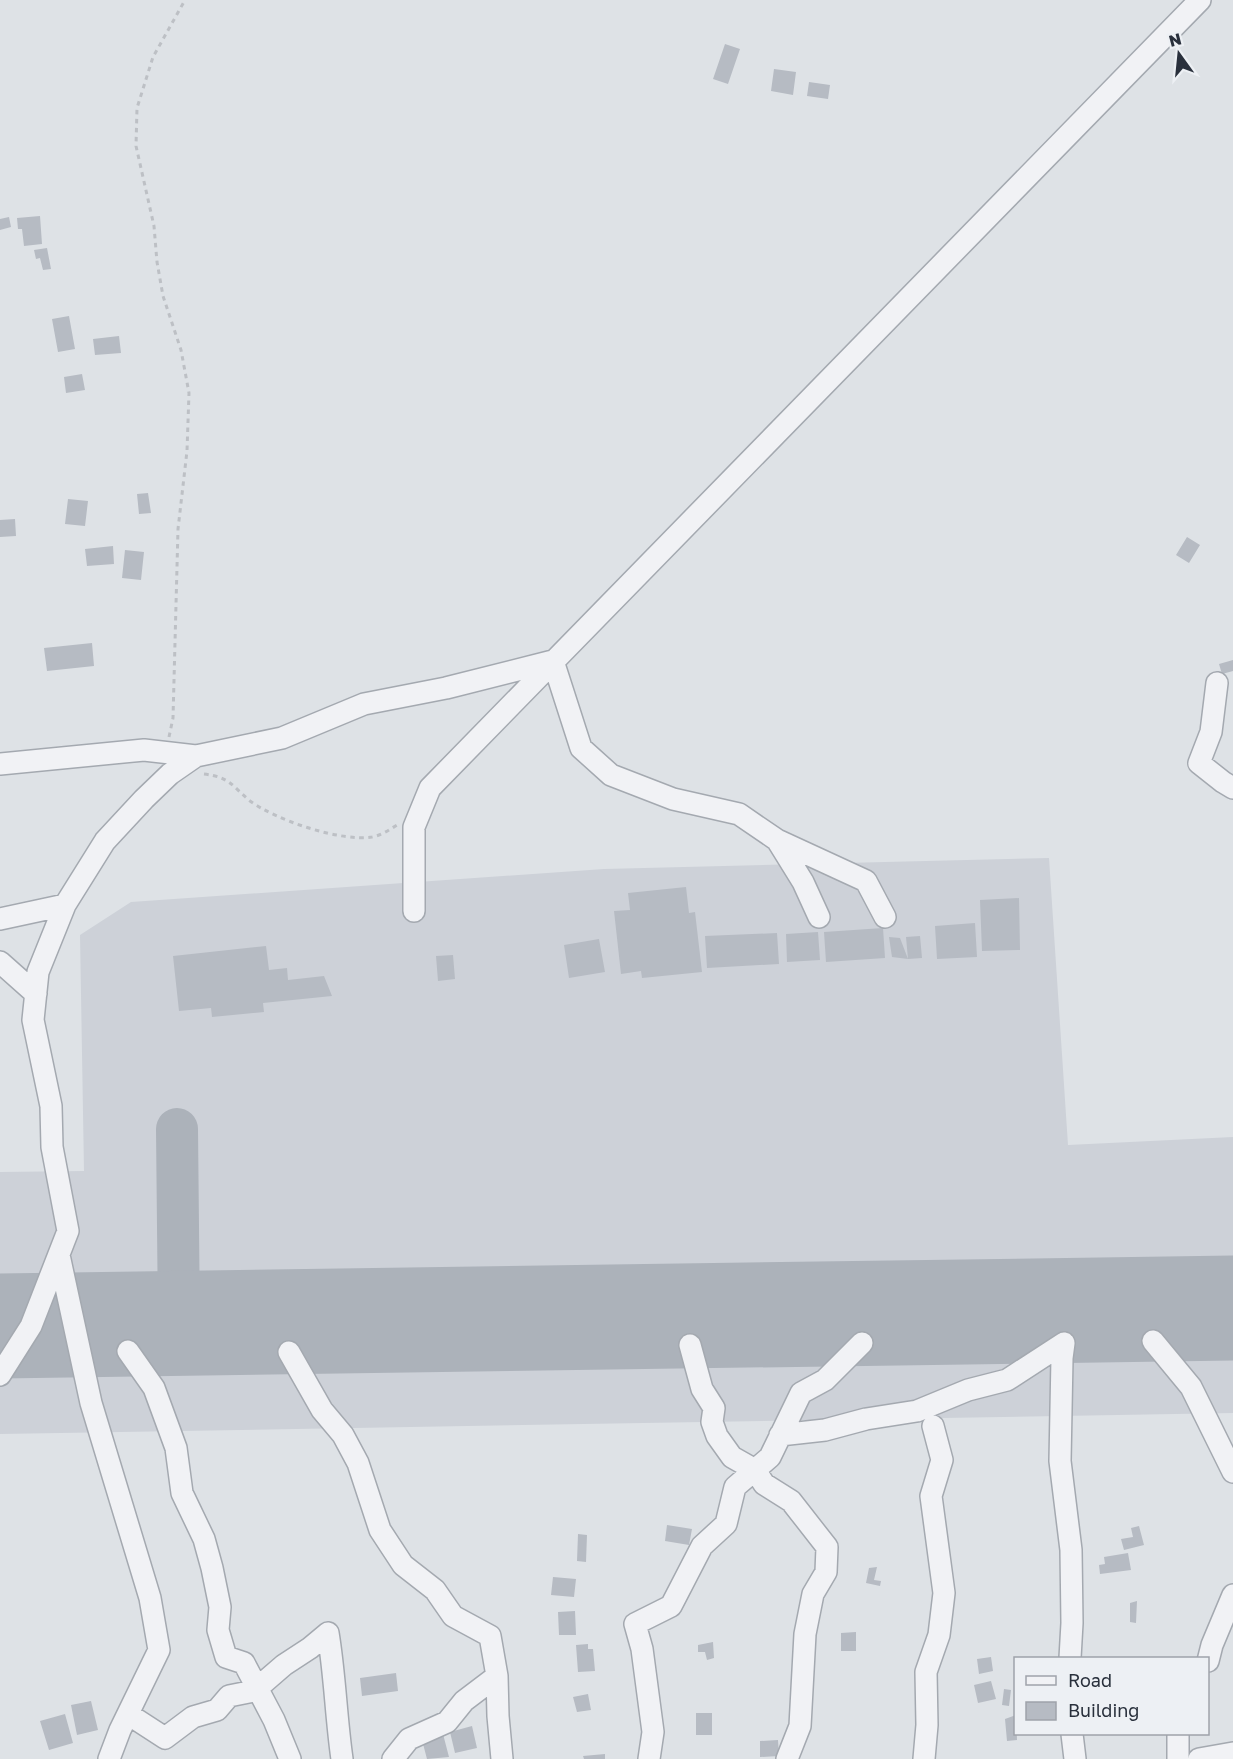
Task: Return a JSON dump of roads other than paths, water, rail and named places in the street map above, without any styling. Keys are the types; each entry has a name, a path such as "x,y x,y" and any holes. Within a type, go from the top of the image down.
{"street":[{"path":"414,911 414,827 430,788 1200,0"},
{"path":"0,1375 31,1326 68,1232 52,1147 51,1106 33,1020 38,972 65,905 105,841 144,798 170,774 282,738 364,704 446,688 553,661"},
{"path":"553,661 581,748 611,775 673,799 739,814 777,840 866,881 885,917"},
{"path":"1217,683 1211,732 1199,763 1233,788"},
{"path":"0,764 144,750 164,751 198,765"},
{"path":"777,840 803,882 819,917"},
{"path":"0,919 65,905"},
{"path":"0,962 36,994"},
{"path":"59,1255 91,1403 150,1598 159,1650 109,1759"},
{"path":"1152,1341 1191,1387 1233,1472"},
{"path":"649,1759 653,1732 642,1649 635,1624 671,1606 702,1546 726,1524 735,1488 770,1456 801,1393 825,1380 861,1343"},
{"path":"780,1435 825,1430 866,1419 917,1411 968,1390 1007,1380 1064,1343 1060,1461 1071,1550 1070,1657"},
{"path":"690,1345 702,1389 714,1408 712,1422 717,1436 732,1457 754,1470 764,1484 791,1501 826,1547 826,1572 813,1594 805,1634 800,1726 787,1759"},
{"path":"128,1352 154,1388 176,1448 182,1493 204,1539 212,1568 220,1607 218,1630 225,1657 244,1663 274,1720 290,1759"},
{"path":"289,1352 322,1410 343,1436 358,1463 380,1530 403,1565 435,1590 453,1616 490,1636 497,1676 502,1759"},
{"path":"924,1759 927,1725 926,1672 939,1635 944,1593 931,1496 942,1460 933,1426"},
{"path":"1209,1657 1233,1595"},
{"path":"128,1714 165,1738 192,1717 217,1710 229,1696 257,1689 284,1665 328,1633 336,1688 337,1725 342,1759"},
{"path":"393,1759 409,1739 447,1722 464,1701 497,1676"},
{"path":"1072,1735 1075,1759"},
{"path":"1178,1735 1178,1759"},
{"path":"1199,1759 1233,1753"}]}
